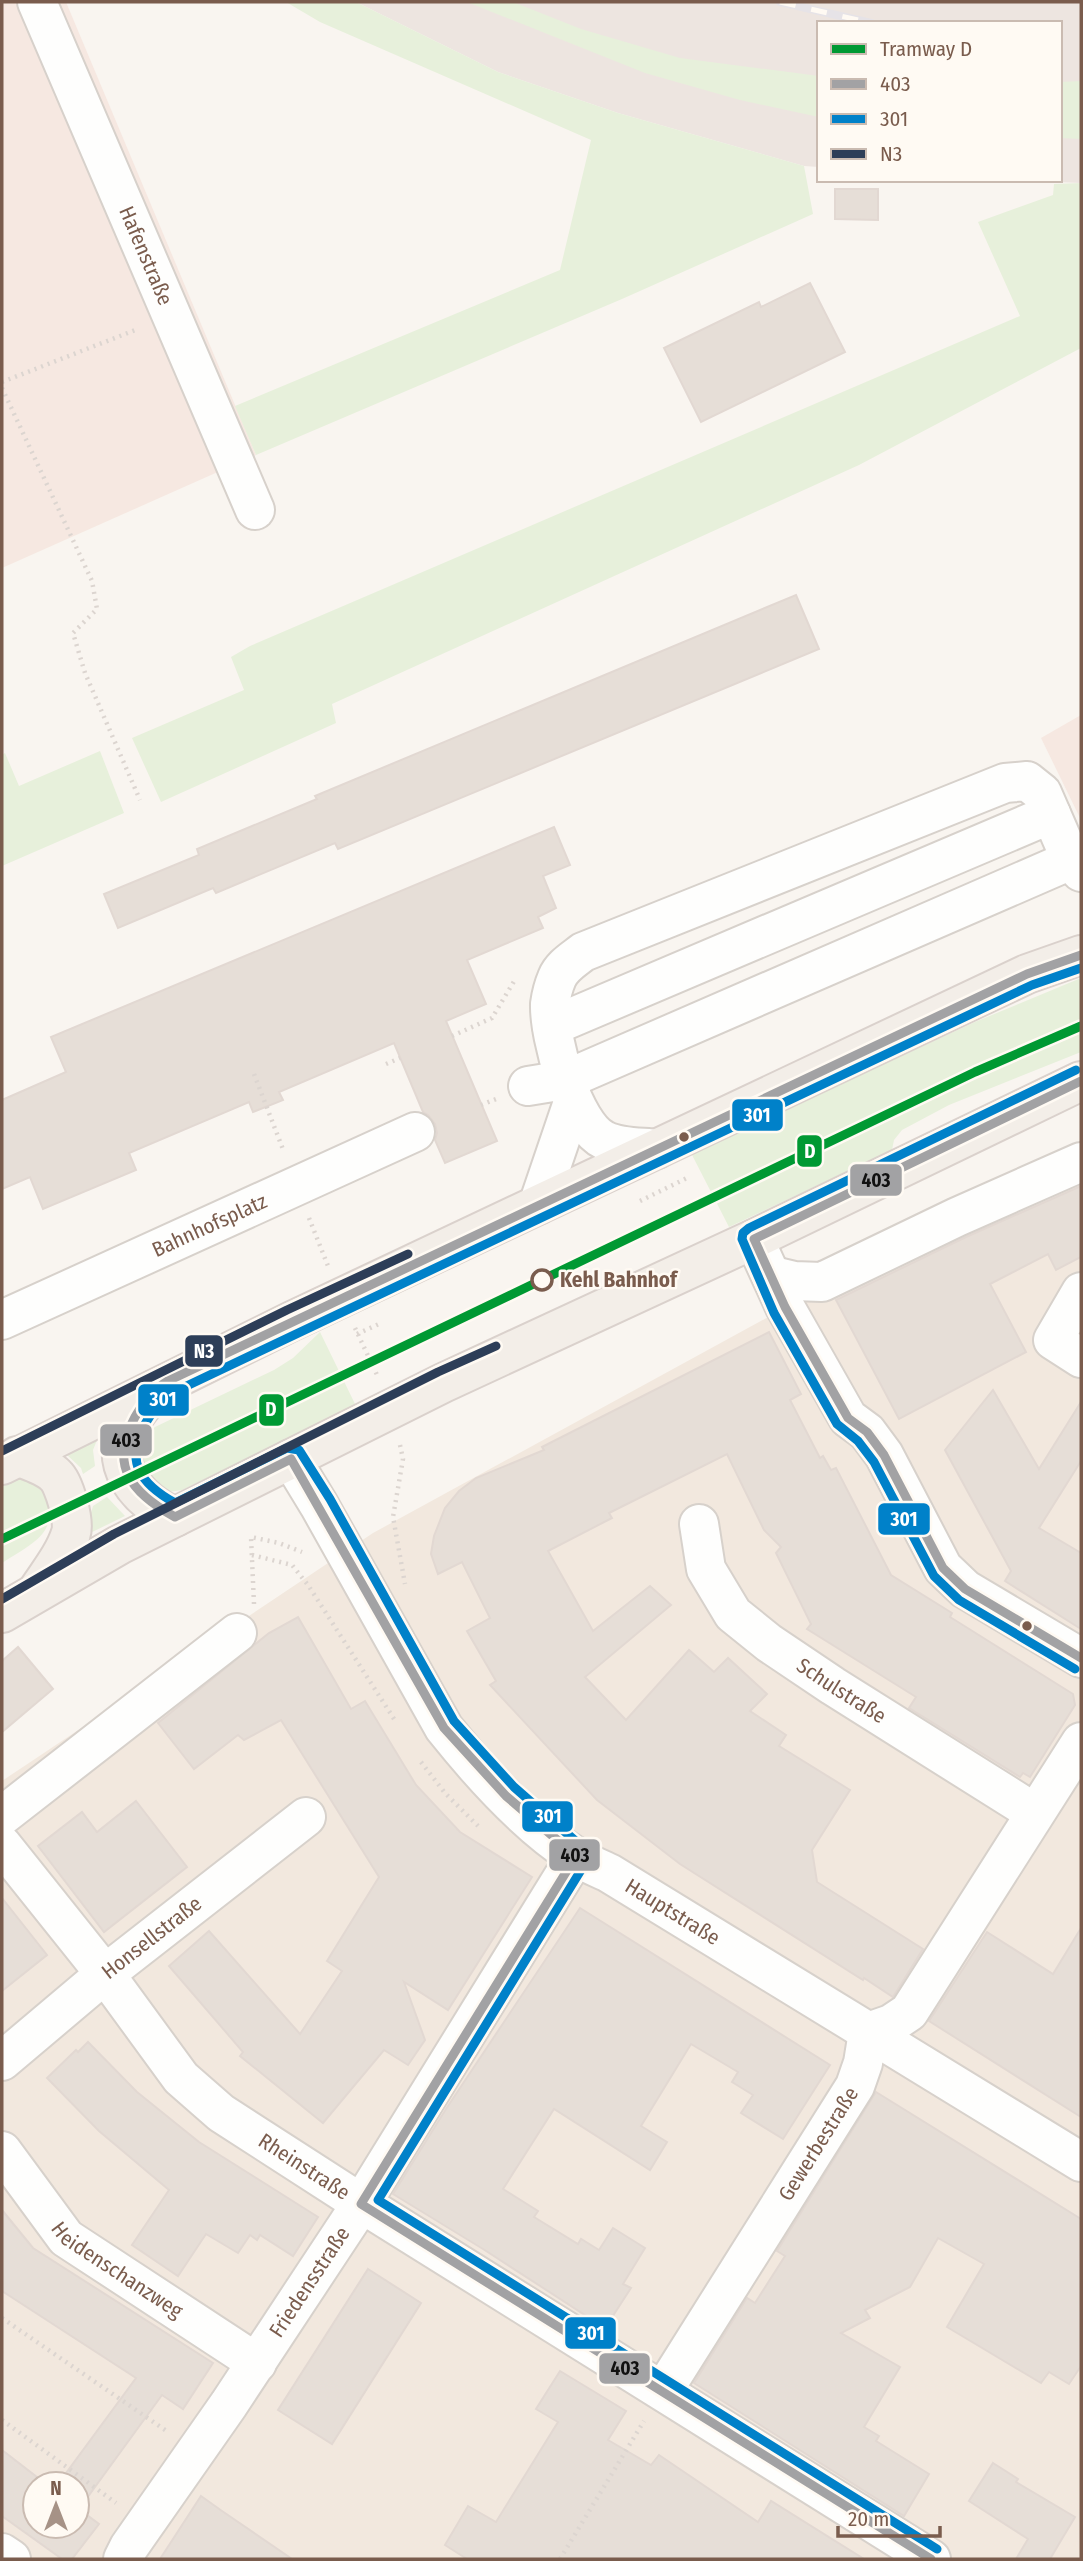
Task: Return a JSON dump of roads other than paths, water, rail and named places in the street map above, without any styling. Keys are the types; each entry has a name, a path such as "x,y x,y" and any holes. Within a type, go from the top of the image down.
{"main road":[{"path":"7,1459 341,1298 1027,975 1081,955"},
{"path":"2,1613 37,1591 175,1517 443,1383 1078,1085"},
{"path":"156,1388 130,1423 122,1450 123,1464 128,1478 140,1495 157,1509 175,1517"},
{"path":"7,1459 36,1463 57,1476 69,1507 73,1530 37,1591"}],"street":[{"name":"Hafenstraße","path":"37,2 255,510"},
{"path":"528,1086 569,1091 1076,866 1042,793 1027,781 1005,783 583,952 565,965 556,979 550,1004 552,1026 569,1091 583,1122 604,1140 657,1149"},
{"path":"552,1026 1051,814"},
{"path":"538,1205 569,1091"},
{"name":"Bahnhofsplatz","path":"2,1320 415,1132"},
{"path":"773,1276 794,1281 822,1282 957,1217 1081,1162"},
{"path":"754,1239 785,1307 848,1418 867,1432 884,1455 943,1568 965,1589 1081,1658"},
{"path":"1081,1292 1053,1340 1081,1358"},
{"name":"Hauptstraße","path":"291,1459 444,1728 469,1760 537,1828 576,1856 609,1873 1081,2162"},
{"name":"Schulstraße","path":"699,1524 706,1569 733,1614 769,1643 822,1678 1035,1813"},
{"path":"2,1816 237,1633"},
{"path":"868,2032 891,2024 909,2012 1081,1742"},
{"name":"Honsellstraße","path":"2,2061 105,1974 306,1817"},
{"name":"Rheinstraße","path":"2,1845 105,1974 181,2078 221,2113 361,2204 931,2559"},
{"name":"Friedensstraße","path":"123,2559 257,2363 361,2204 576,1856"},
{"name":"Gewerbestraße","path":"663,2391 855,2086 863,2063 868,2032"},
{"name":"Heidenschanzweg","path":"2,2151 66,2238 257,2363"},
{"path":"2,2553 11,2559"}],"railway":[{"path":"780,2 862,21"}],"tram line":[{"name":"D","path":"2,1539 975,1072 1081,1026"}],"place":[{"name":"Kehl Bahnhof","path":"542,1280"}]}
